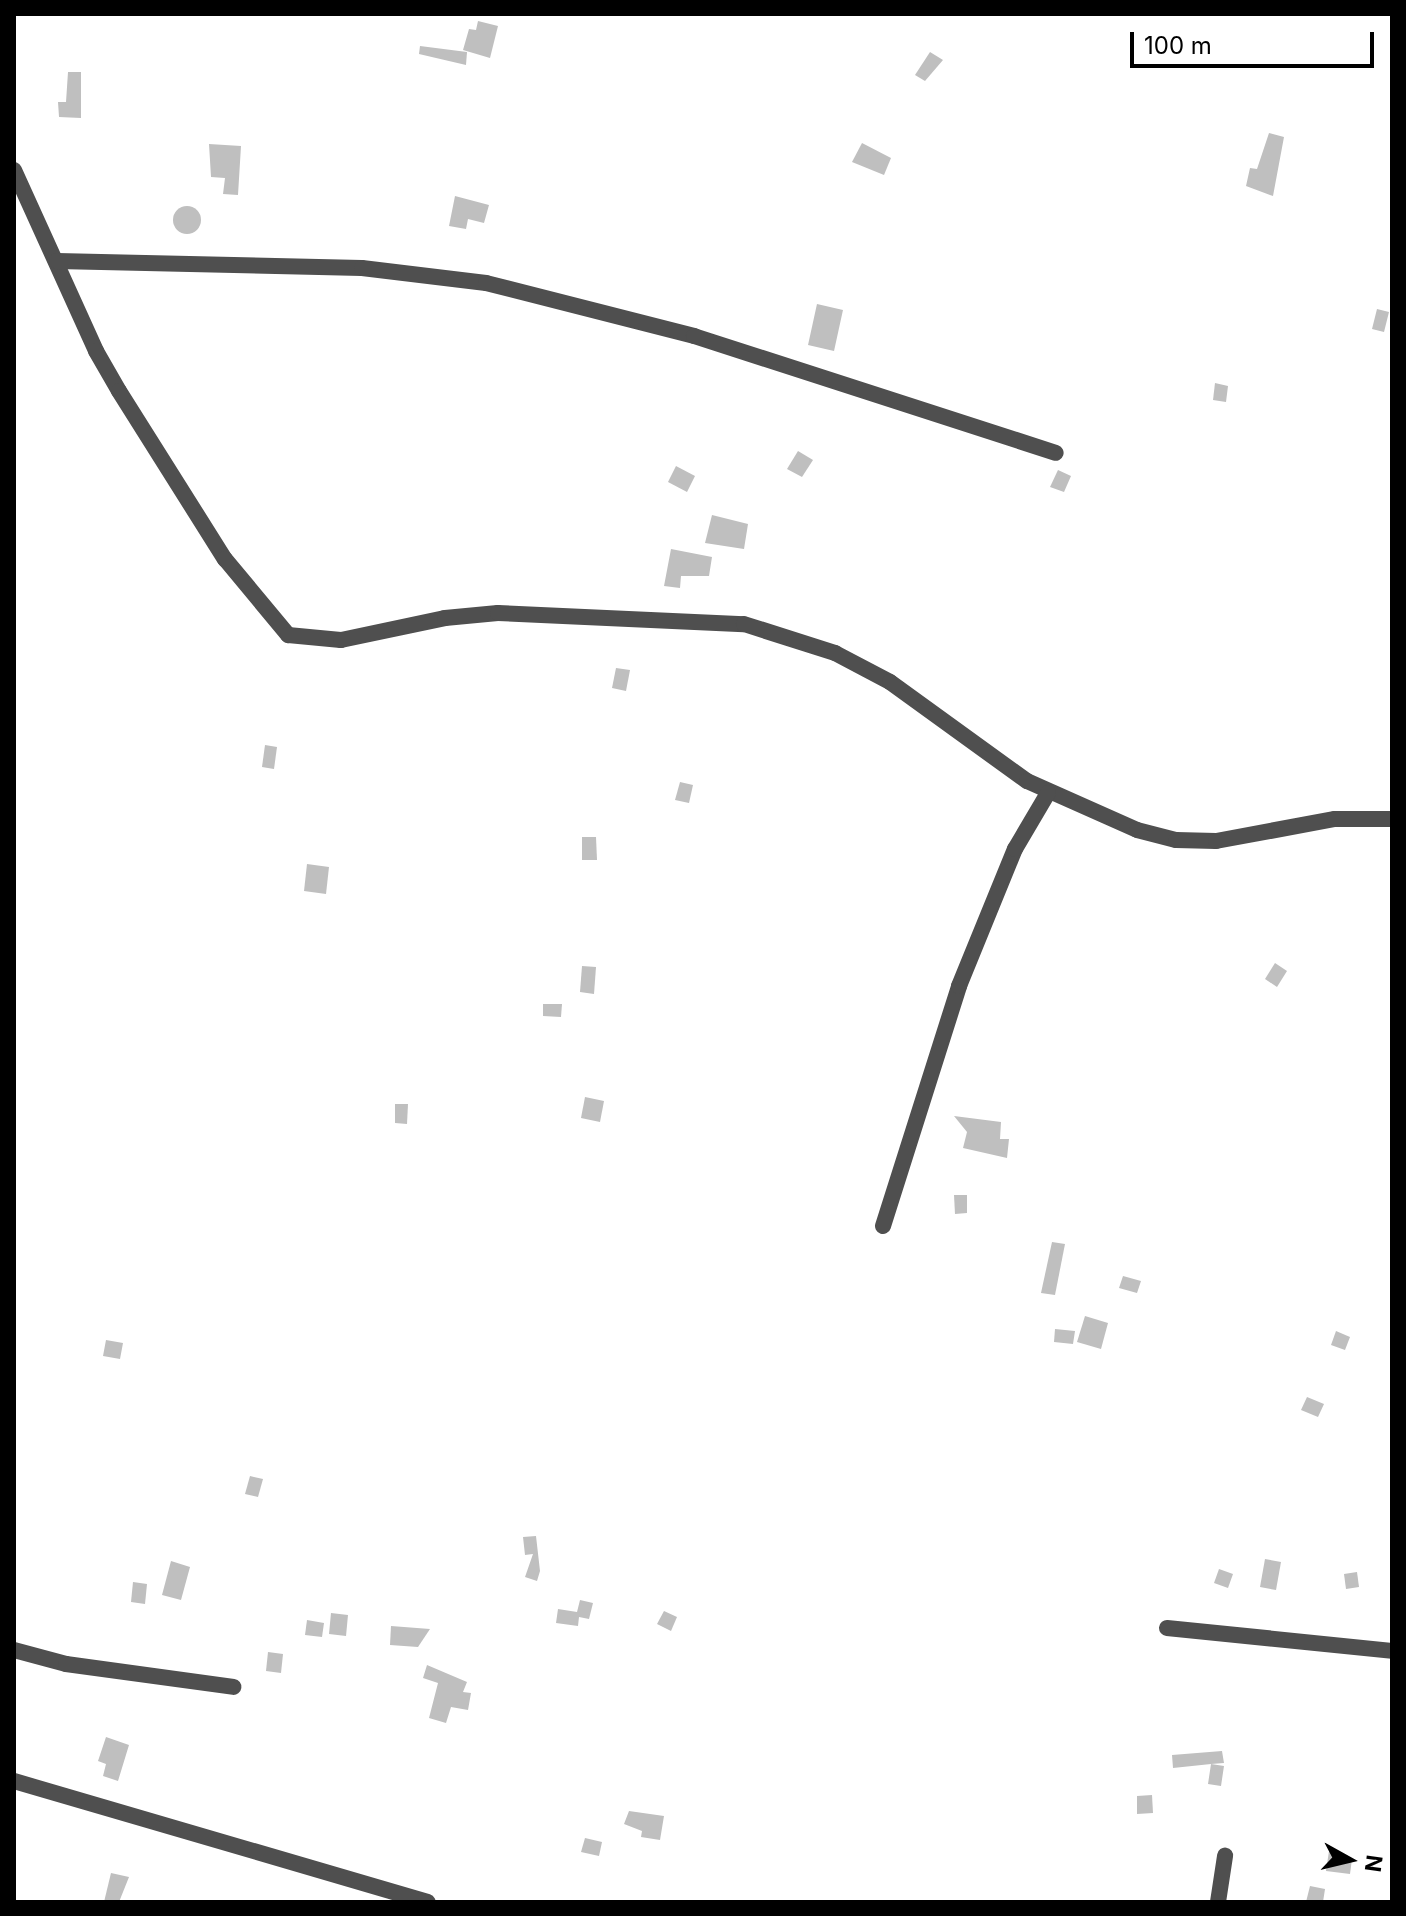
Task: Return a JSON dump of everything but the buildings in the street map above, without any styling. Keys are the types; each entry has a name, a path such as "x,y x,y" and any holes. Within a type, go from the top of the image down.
{"street":[{"path":"14,170 119,391 225,559 288,635 341,640 498,613 612,615 768,629 811,641 890,682 980,751 1048,793 1111,821 1176,840 1248,838 1335,819 1392,819"},
{"path":"57,261 362,268 486,283 694,336 1056,453"},
{"path":"883,1226 959,986 1015,849 1048,793"},
{"path":"1167,1628 1392,1651"},
{"path":"14,1650 66,1664 233,1687"},
{"path":"14,1781 428,1902"},
{"path":"1218,1902 1225,1856"}]}
